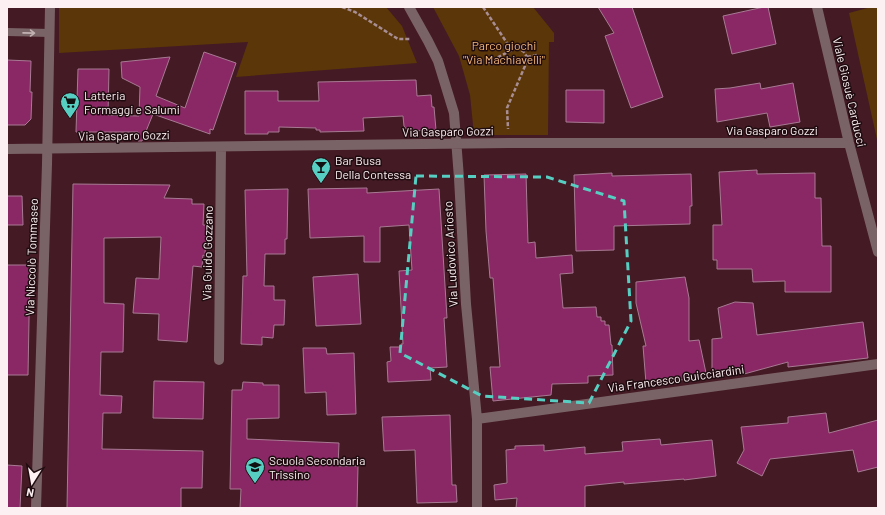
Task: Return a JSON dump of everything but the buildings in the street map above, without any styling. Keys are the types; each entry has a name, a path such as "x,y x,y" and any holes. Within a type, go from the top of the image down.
{"street":[{"name":"Via Niccolò Tommaseo","path":"36,508 50,7"},
{"name":"Via Ludovico Ariosto","path":"409,7 438,61 454,113 466,304 477,419 477,508"},
{"name":"Viale Giosuè Carducci","path":"817,7 849,143 875,230 878,252"},
{"name":"Via Gasparo Gozzi","path":"7,149 509,143 849,143"},
{"name":"Via Guido Gozzano","path":"219,360 221,147"},
{"name":"Via Francesco Guicciardini","path":"477,419 878,364"}],"lane":[{"path":"7,32 50,34"}],"path":[{"path":"342,7 355,12 398,39 417,38 428,41"},
{"path":"483,7 509,46 523,51 527,57 525,66 507,108 508,135"},
{"path":"487,63 514,48"},
{"path":"527,57 537,55"}],"highlighted area":[{"path":"416,176 547,177 624,201 631,321 589,403 482,396 400,353"}],"green space":[{"path":"59,7 386,7 402,26 417,63 236,77 248,42 59,53"},
{"name":"Parco giochi \"Via Machiavelli\"","path":"433,7 533,7 554,33 554,42 549,42 548,135 474,135 470,95 459,56"},
{"path":"871,7 878,7 878,144 849,13"}],"place":[{"name":"Latteria Formaggi e Salumi","path":"70,119"},
{"name":"Bar Busa Della Contessa","path":"321,184"},
{"name":"Scuola Secondaria Trissino","path":"255,484"}]}
